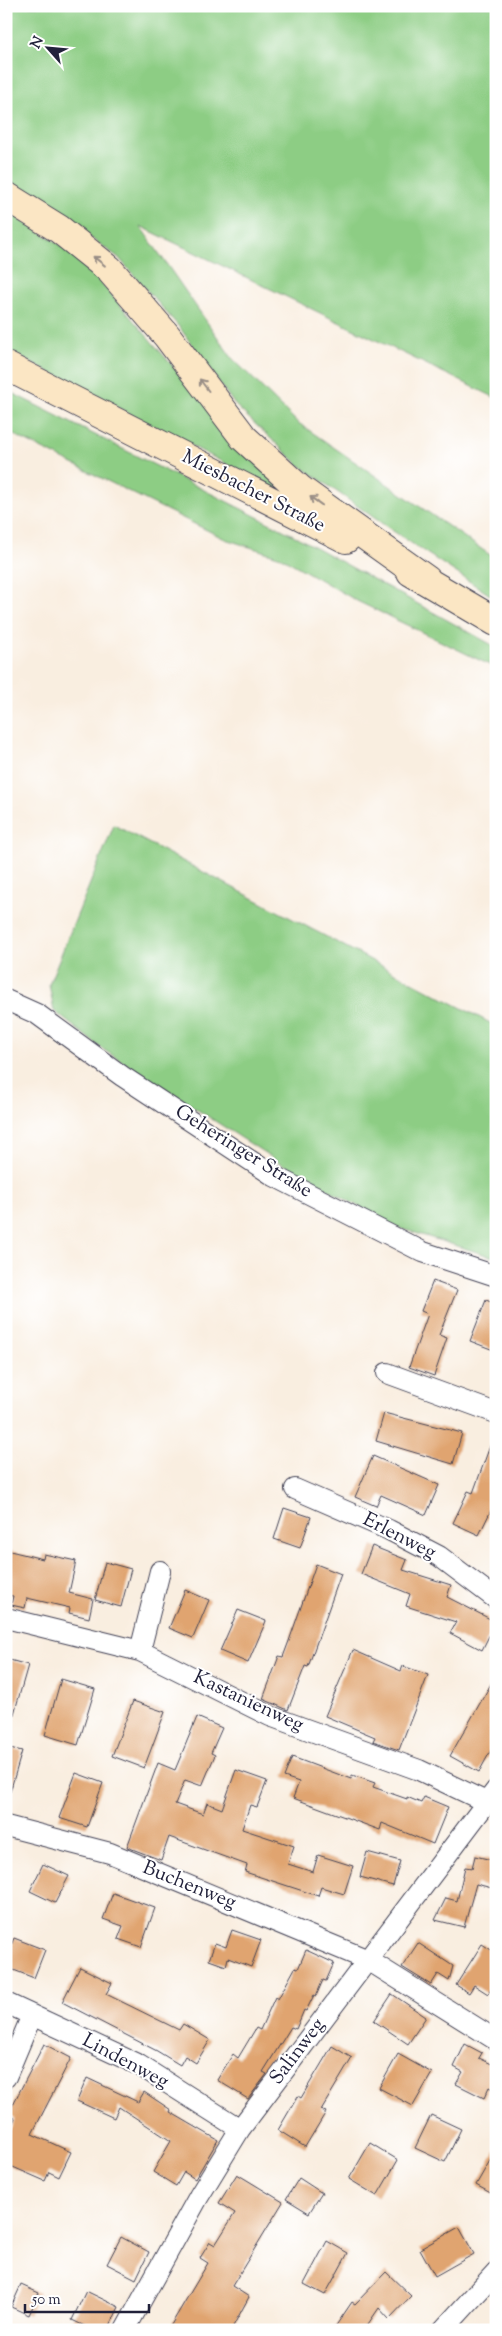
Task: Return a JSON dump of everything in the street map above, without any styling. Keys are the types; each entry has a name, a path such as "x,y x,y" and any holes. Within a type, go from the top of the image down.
{"main road":[{"path":"6,196 59,229 109,269 167,336 244,438 294,484 427,580"},
{"name":"Miesbacher Straße","path":"6,366 427,580 496,622"}],"street":[{"name":"Geheringer Straße","path":"6,1000 37,1014 122,1076 274,1176 423,1252 496,1276"},
{"path":"387,1372 496,1413"},
{"name":"Erlenweg","path":"295,1489 389,1530 439,1556 496,1599"},
{"path":"140,1651 160,1571"},
{"name":"Kastanienweg","path":"6,1618 140,1651 270,1716 491,1796"},
{"name":"Salinweg","path":"124,2330 199,2196 240,2129 491,1796"},
{"name":"Buchenweg","path":"6,1826 110,1854 368,1960 496,2040"},
{"name":"Lindenweg","path":"6,2003 139,2065 240,2129"},
{"path":"6,2077 32,2015"},
{"path":"443,2330 496,2272"}],"green space":[{"path":"6,6 496,6 496,398 140,226 232,358 297,422 496,559 496,599 390,529 299,465 235,405 180,328 118,257 6,179"},
{"path":"6,210 78,256 208,407 286,491 273,488 6,350"},
{"path":"6,390 295,536 496,647 496,668 357,601 281,557 225,539 6,431"},
{"path":"114,825 496,1026 496,1258 396,1227 282,1164 101,1048 54,1011 49,984"}],"building":[{"path":"433,1281 457,1290 439,1335 447,1338 434,1376 409,1367 428,1314 421,1311"},
{"path":"486,1300 496,1304 496,1351 470,1341"},
{"path":"384,1413 462,1433 453,1464 376,1441"},
{"path":"494,1435 496,1435 496,1500 479,1535 453,1523 468,1491 473,1493"},
{"path":"373,1456 439,1485 426,1515 381,1495 376,1506 355,1497"},
{"path":"284,1508 311,1517 300,1548 274,1539"},
{"path":"372,1546 407,1560 403,1570 451,1585 447,1597 496,1622 482,1650 450,1633 456,1622 406,1606 410,1594 361,1574"},
{"path":"6,1550 43,1559 44,1554 76,1561 69,1593 93,1599 89,1618 69,1613 70,1608 27,1598 25,1608 11,1605 13,1596 6,1595"},
{"path":"105,1562 131,1569 121,1607 95,1600"},
{"path":"316,1564 341,1574 308,1667 305,1666 288,1710 263,1699 279,1656 283,1657"},
{"path":"185,1590 209,1600 193,1638 169,1628"},
{"path":"238,1610 266,1621 248,1663 220,1651"},
{"path":"353,1650 401,1671 403,1666 428,1675 399,1750 373,1741 375,1737 325,1716"},
{"path":"6,1659 28,1665 10,1728 6,1728"},
{"path":"496,1675 496,1741 479,1772 450,1756"},
{"path":"61,1679 95,1689 78,1745 45,1735"},
{"path":"133,1701 165,1712 144,1768 112,1756"},
{"path":"197,1717 222,1728 211,1753 215,1755 202,1786 185,1780 175,1804 203,1814 207,1803 222,1809 236,1770 267,1781 257,1807 250,1805 242,1829 294,1846 288,1864 313,1872 318,1855 353,1866 344,1894 321,1887 318,1896 245,1872 247,1865 169,1837 161,1860 127,1847 158,1763 175,1770"},
{"path":"6,1747 22,1751 10,1792 6,1791"},
{"path":"292,1757 351,1779 352,1775 375,1783 373,1787 407,1799 407,1797 421,1803 424,1797 448,1807 433,1844 382,1823 380,1830 293,1798 299,1782 284,1777"},
{"path":"76,1773 103,1783 87,1827 59,1818"},
{"path":"367,1852 400,1861 393,1886 360,1877"},
{"path":"475,1856 496,1861 496,1889 476,1884 464,1927 435,1920 446,1898 457,1901 465,1867 472,1868"},
{"path":"43,1864 69,1876 55,1903 30,1891"},
{"path":"113,1893 155,1908 141,1947 118,1939 123,1926 103,1919"},
{"path":"232,1930 261,1940 251,1967 228,1958 226,1966 209,1960 215,1943 226,1947"},
{"path":"14,1938 45,1950 34,1978 6,1967 6,1958"},
{"path":"418,1943 453,1966 449,1981 438,1974 431,1985 402,1967"},
{"path":"482,1944 496,1953 496,1981 488,1994 474,1985 469,1993 456,1985"},
{"path":"306,1950 334,1963 326,1981 323,1980 316,1996 314,1995 306,2011 304,2010 296,2029 291,2027 263,2072 267,2074 248,2099 217,2080 233,2054 238,2058 256,2028 260,2030 275,1997 278,1999 295,1968 298,1969"},
{"path":"80,1967 112,1983 106,1994 179,2030 183,2024 210,2040 196,2063 185,2056 180,2065 157,2051 62,2002"},
{"path":"392,1994 426,2017 408,2044 374,2021"},
{"path":"44,2044 71,2058 32,2134 71,2152 59,2177 49,2172 45,2181 6,2164 6,2139 15,2118 8,2114"},
{"path":"465,2044 482,2053 479,2058 496,2066 496,2091 489,2087 484,2098 456,2084 463,2072 454,2067"},
{"path":"332,2046 352,2058 321,2110 326,2112 305,2147 278,2130 298,2096 301,2098"},
{"path":"398,2054 432,2073 413,2106 379,2088"},
{"path":"87,2078 138,2102 144,2092 171,2110 170,2112 218,2140 195,2179 184,2172 176,2186 153,2172 171,2141 119,2107 114,2118 77,2101"},
{"path":"431,2115 461,2129 445,2162 415,2148"},
{"path":"370,2143 398,2160 377,2196 349,2179"},
{"path":"496,2150 496,2196 476,2185"},
{"path":"237,2174 283,2202 232,2286 249,2297 231,2330 168,2330 208,2263 200,2258 210,2242 215,2245 235,2213 219,2203"},
{"path":"299,2178 322,2193 309,2213 286,2199"},
{"path":"459,2227 474,2254 435,2276 420,2249"},
{"path":"121,2237 149,2252 136,2279 107,2264"},
{"path":"327,2241 348,2253 325,2295 304,2284"},
{"path":"386,2272 411,2296 389,2319 379,2308 364,2330 333,2330 352,2302 355,2304"},
{"path":"21,2285 39,2293 29,2315 11,2307"},
{"path":"86,2291 119,2307 108,2330 93,2330 72,2320"}]}
